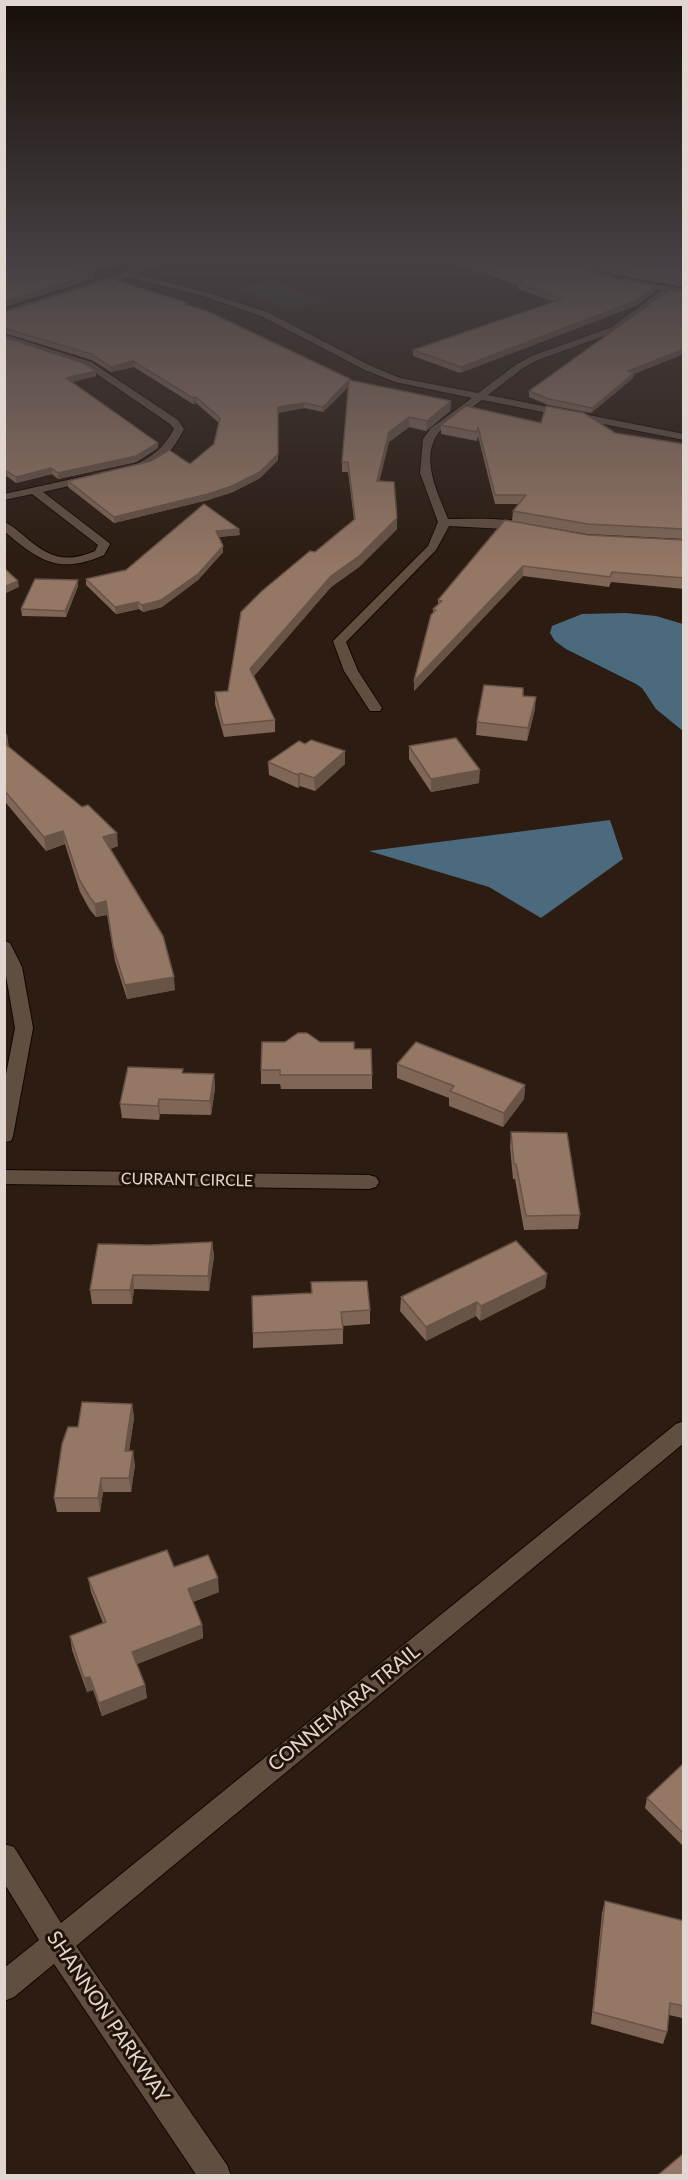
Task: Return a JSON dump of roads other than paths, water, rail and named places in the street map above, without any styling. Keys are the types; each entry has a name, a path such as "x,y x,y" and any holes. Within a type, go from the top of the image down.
{"street":[{"path":"91,366 174,422 179,429 171,446 153,461 128,470"},
{"path":"365,366 385,376 477,397 684,437"},
{"path":"375,708 351,671 339,640 432,548 439,537 444,522 425,473 429,439 435,430 521,366"},
{"path":"4,497 104,475"},
{"path":"4,525 40,555 52,561 73,563 87,560 100,553 104,544 34,490"},
{"path":"444,522 501,524 540,530"},
{"path":"4,946 14,967 24,1028 4,1136"},
{"name":"CURRANT CIRCLE","path":"4,1178 369,1182"},
{"name":"CONNEMARA TRAIL","path":"4,1987 684,1430"},
{"name":"SHANNON PARKWAY","path":"4,1857 57,1943 216,2175"}],"water":[{"path":"626,613 656,616 683,624 683,731 656,709 642,688 566,649 555,641 550,633 552,626 582,614"},
{"path":"610,820 623,859 541,918 489,887 369,851"}]}
